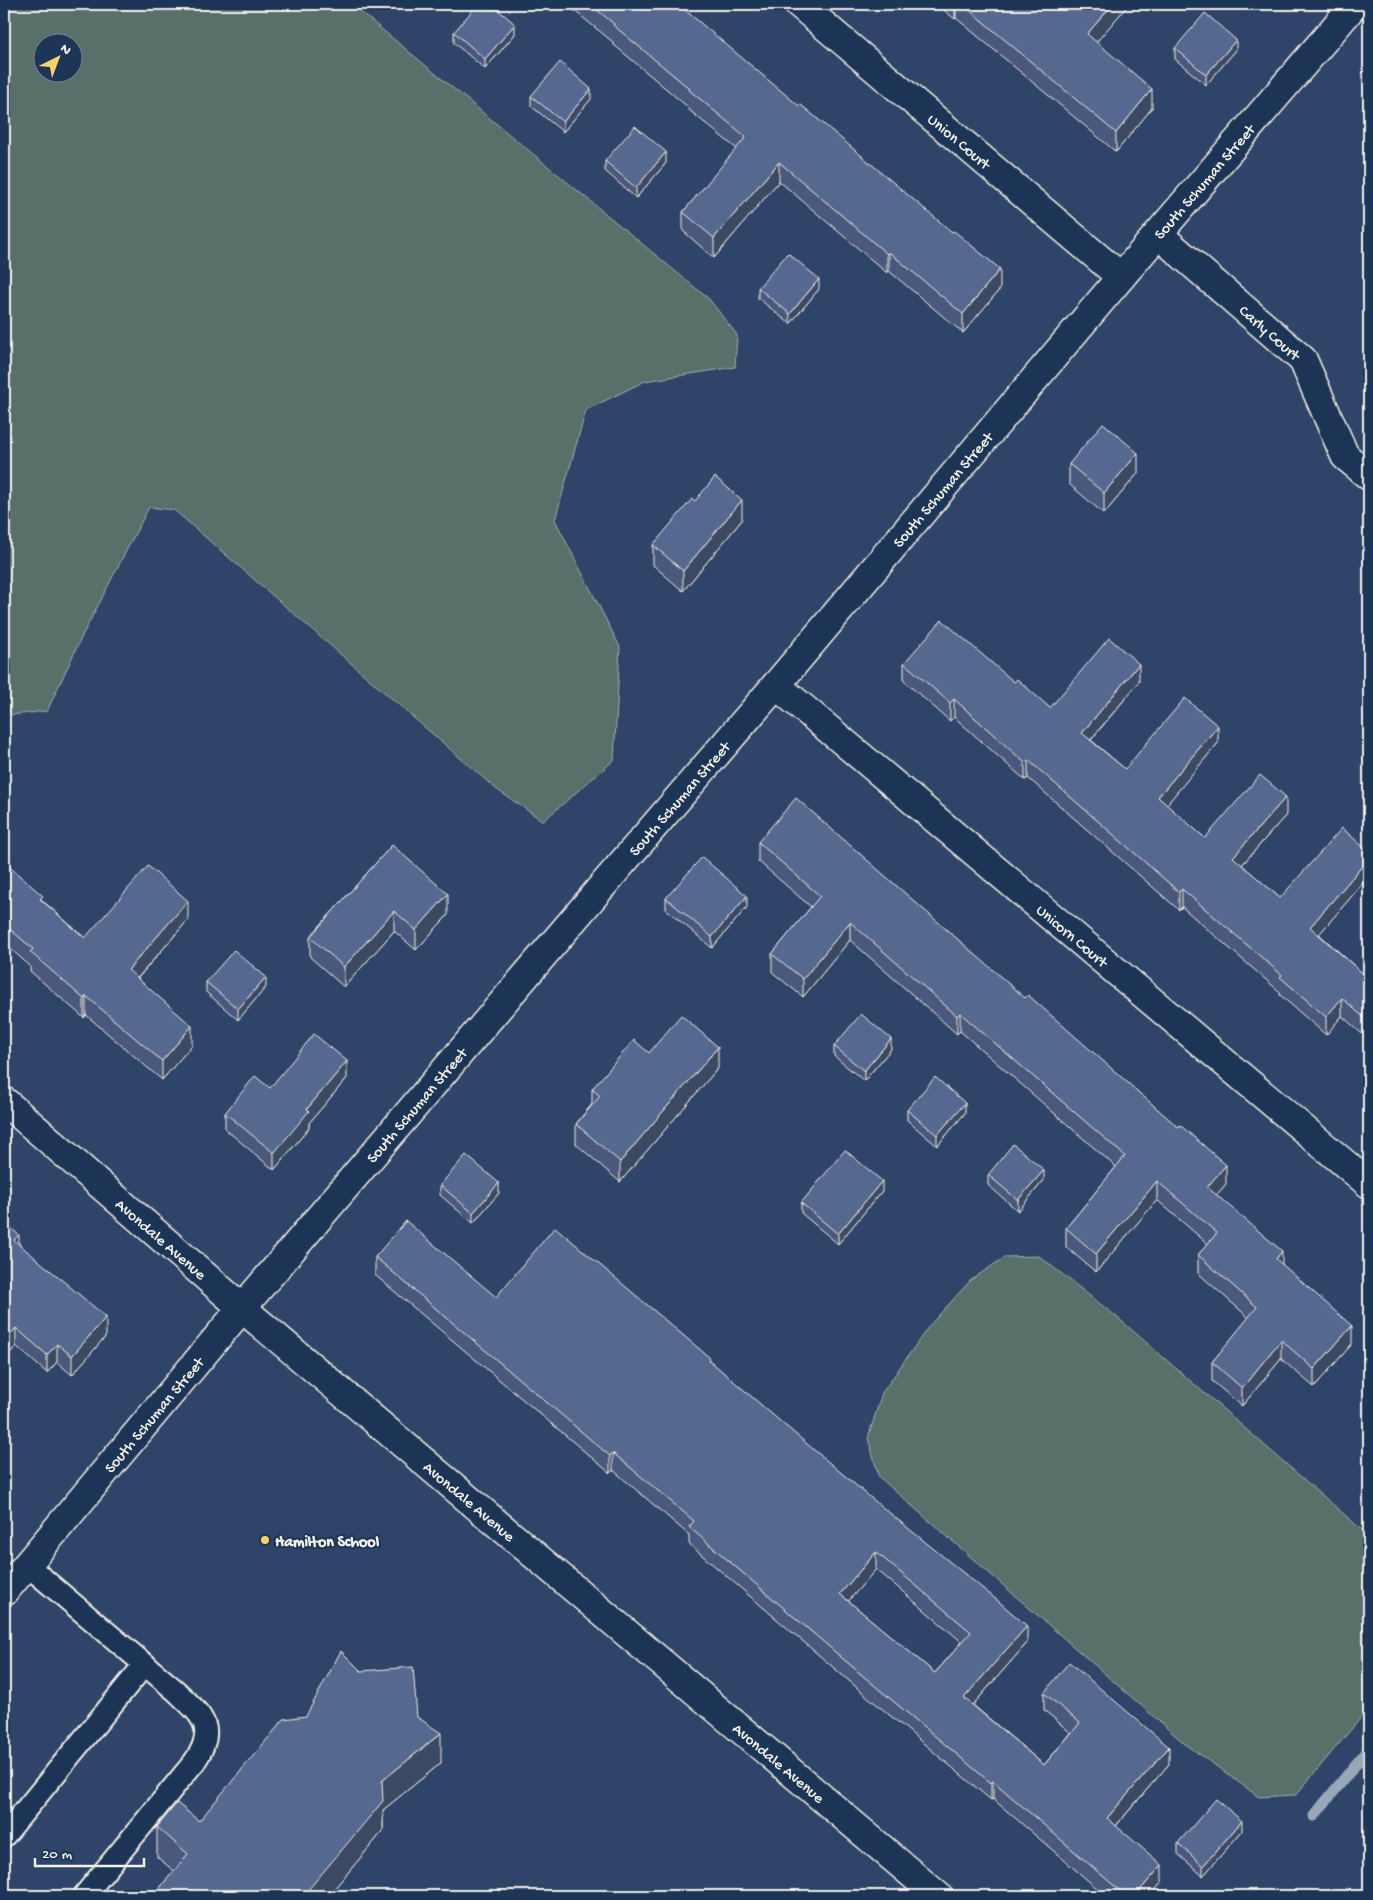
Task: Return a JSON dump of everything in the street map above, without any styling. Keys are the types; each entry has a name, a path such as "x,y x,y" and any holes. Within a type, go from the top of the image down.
{"street":[{"name":"Union Court","path":"799,4 1121,277"},
{"name":"South Schuman Street","path":"4,1592 242,1308 776,685 1355,4"},
{"name":"Carly Court","path":"1158,234 1303,360 1345,456 1369,476"},
{"name":"Unicorn Court","path":"776,685 1369,1184"},
{"name":"Avondale Avenue","path":"4,1101 242,1308 938,1896"}],"lane":[{"path":"27,1565 145,1664 196,1710 204,1722 207,1736 204,1748 195,1761 84,1896"},
{"path":"4,1836 145,1664"}],"green space":[{"path":"4,4 351,4 709,299 737,335 735,367 645,381 586,410 555,520 620,647 614,760 543,821 496,789 174,510 149,507 83,634 47,711 11,715 4,709"},
{"path":"1039,1256 1118,1318 1369,1536 1369,1708 1296,1795 1259,1797 1184,1743 879,1477 868,1438 882,1393 929,1326 971,1280 1005,1257"}],"building":[{"path":"478,4 491,4 515,24 485,59 454,32"},
{"path":"590,4 678,4 952,232 954,231 1000,269 963,314 889,252 887,254 779,162 714,238 683,212 746,137"},
{"path":"962,4 1052,4 1057,7 1060,4 1113,4 1087,34 1152,89 1116,133"},
{"path":"1205,13 1236,40 1206,75 1175,48"},
{"path":"560,62 591,89 563,122 531,96"},
{"path":"635,126 666,152 636,188 605,161"},
{"path":"788,253 819,279 790,314 758,288"},
{"path":"1103,423 1138,453 1104,493 1069,464"},
{"path":"715,477 742,500 683,571 653,545 692,499 695,501"},
{"path":"942,620 1014,682 1017,679 1050,708 1109,638 1139,664 1082,733 1125,769 1185,698 1218,726 1158,797 1205,838 1260,775 1286,797 1233,857 1280,898 1342,828 1369,852 1369,858 1310,927 1369,979 1369,1022 1342,998 1326,1017 1280,977 1282,975 1182,889 1179,892 1028,760 1025,763 954,699 950,703 904,663"},
{"path":"796,798 1025,998 1028,995 1178,1127 1180,1125 1226,1165 1207,1187 1282,1251 1276,1259 1352,1326 1314,1369 1281,1340 1242,1388 1212,1362 1257,1307 1198,1255 1217,1233 1157,1181 1096,1254 1066,1228 1125,1156 960,1013 957,1016 850,922 803,979 772,954 820,896 758,842"},
{"path":"392,845 448,894 416,930 394,911 344,967 310,937"},
{"path":"702,857 747,896 712,937 666,898"},
{"path":"4,862 43,896 40,899 85,938 148,866 188,901 128,970 192,1026 162,1061 86,996 84,999 30,952 33,949 4,924"},
{"path":"234,950 266,977 238,1009 206,982"},
{"path":"861,1014 891,1039 864,1071 834,1046"},
{"path":"681,1015 718,1047 620,1162 576,1124 600,1096 592,1089 634,1040 649,1053"},
{"path":"314,1034 347,1061 274,1153 225,1113 255,1076 270,1088"},
{"path":"935,1077 965,1103 937,1135 907,1110"},
{"path":"1013,1144 1044,1170 1018,1200 988,1175"},
{"path":"845,1150 882,1181 838,1234 801,1203"},
{"path":"466,1155 499,1183 473,1213 440,1185"},
{"path":"406,1221 496,1297 555,1227 871,1498 1027,1626 964,1698 1044,1765 1080,1723 1044,1693 1069,1662 1169,1747 1107,1818 1162,1865 1135,1896 1126,1896 993,1781 991,1783 689,1527 694,1521 613,1453 610,1456 375,1257","holes":["876,1552 971,1632 935,1673 840,1594"]},
{"path":"4,1222 19,1235 14,1240 106,1317 72,1356 57,1344 47,1355 16,1328 4,1342"},
{"path":"341,1651 361,1671 413,1667 417,1717 441,1733 382,1781 383,1801 303,1896 153,1896 188,1854 157,1827 177,1803 199,1821 284,1719 306,1716"},
{"path":"1216,1799 1242,1821 1203,1866 1178,1843"}],"waterway":[{"path":"1314,1816 1369,1748"}],"place":[{"name":"Hamilton School","path":"265,1540"}]}
